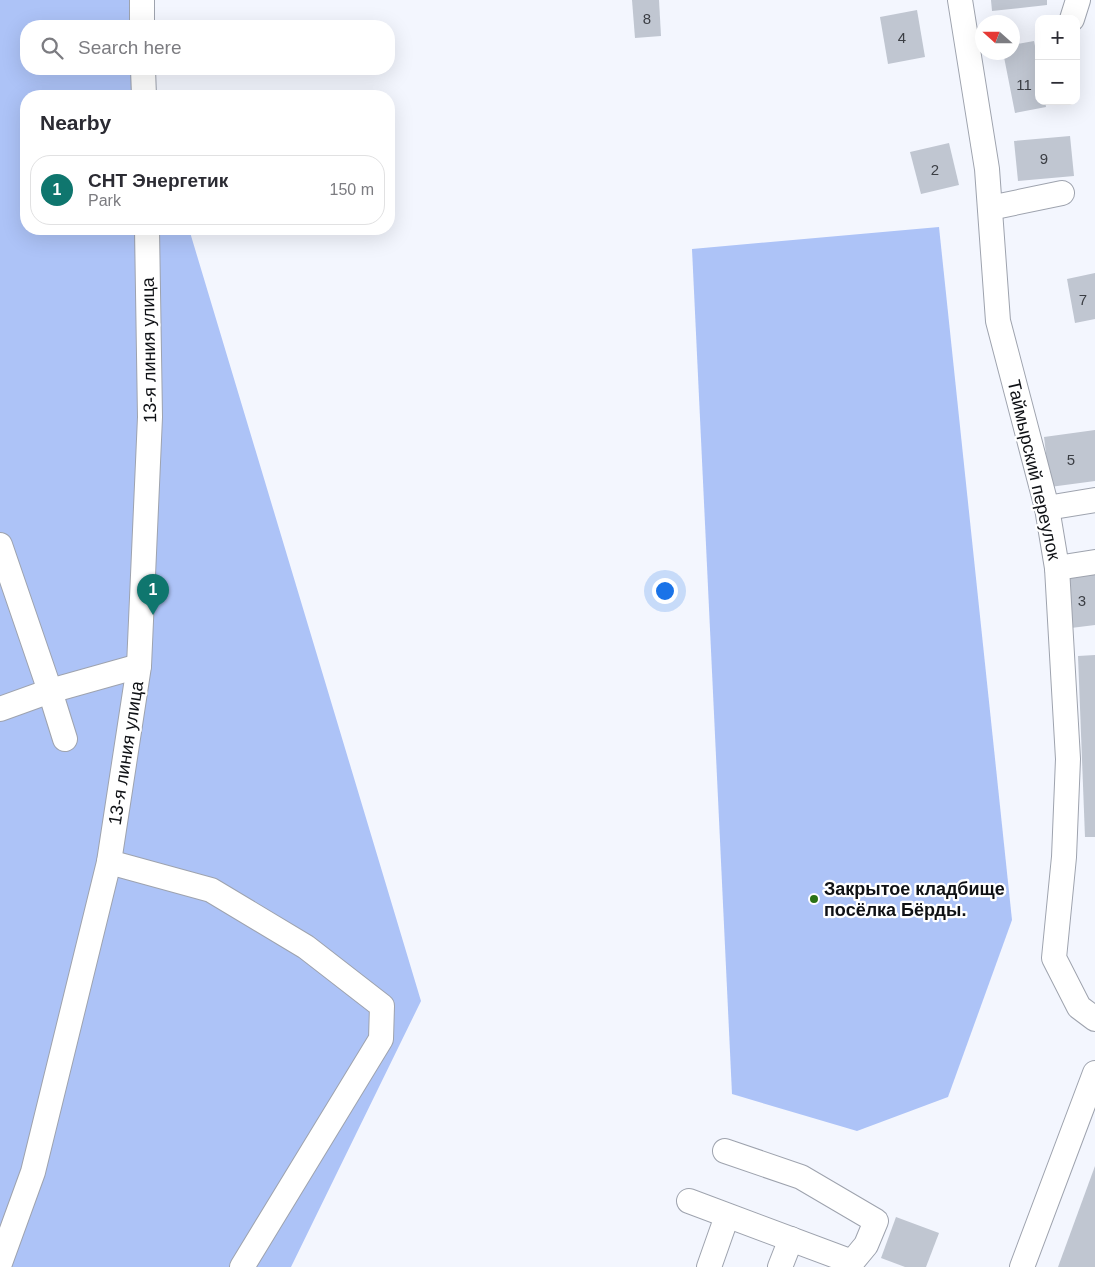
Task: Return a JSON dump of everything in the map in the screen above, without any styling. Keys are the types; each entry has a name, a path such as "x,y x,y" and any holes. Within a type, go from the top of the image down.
{"street":[{"path":"142,0 142,20"},
{"name":"Таймырский переулок","path":"960,0 987,169 998,321 1046,508 1057,568 1068,759 1064,857 1054,958 1079,1007 1095,1018"},
{"path":"1073,15 1078,0"},
{"path":"143,75 144,90"},
{"path":"990,208 1062,193"},
{"name":"13-я линия улица","path":"2,1251 33,1172 109,862 140,666 150,417 146,235"},
{"path":"1046,508 1095,500"},
{"path":"0,545 65,739"},
{"path":"1057,568 1095,562"},
{"path":"0,709 50,691 140,666"},
{"path":"109,862 211,890 306,947 382,1006 380,1039 242,1267"},
{"path":"1022,1267 1095,1073"},
{"path":"688,1202 791,1239 851,1264 866,1245 876,1221 801,1176 725,1151"},
{"path":"709,1267 727,1216"},
{"path":"780,1267 791,1239"}],"shaded area":[{"path":"0,0 131,0 135,20 20,20 20,75 145,75 149,90 20,90 20,235 191,235 421,1001 291,1267 0,1267"},
{"path":"939,227 1012,920 948,1097 857,1131 732,1094 692,249"}],"building":[{"path":"632,0 659,0 661,36 635,38"},
{"path":"991,0 1047,0 1047,5 992,11"},
{"path":"917,10 925,57 888,64 880,17"},
{"path":"1034,41 1035,105 1046,105 1046,107 1015,113 1005,60 1020,60 1020,44"},
{"path":"1070,136 1074,176 1018,181 1014,141"},
{"path":"949,143 959,185 921,194 910,152"},
{"path":"1095,273 1095,319 1075,323 1067,279"},
{"path":"1095,430 1095,481 1050,487 1044,437"},
{"path":"1095,573 1095,625 1071,628 1065,576"},
{"path":"1095,655 1095,837 1085,837 1078,656"},
{"path":"1095,1166 1095,1267 1058,1267"},
{"path":"896,1217 939,1233 926,1267 905,1267 881,1258"}],"place":[{"name":"СНТ Энергетик","path":"153,615"},
{"name":"Закрытое кладбище посёлка Бёрды.","path":"814,899"}]}
